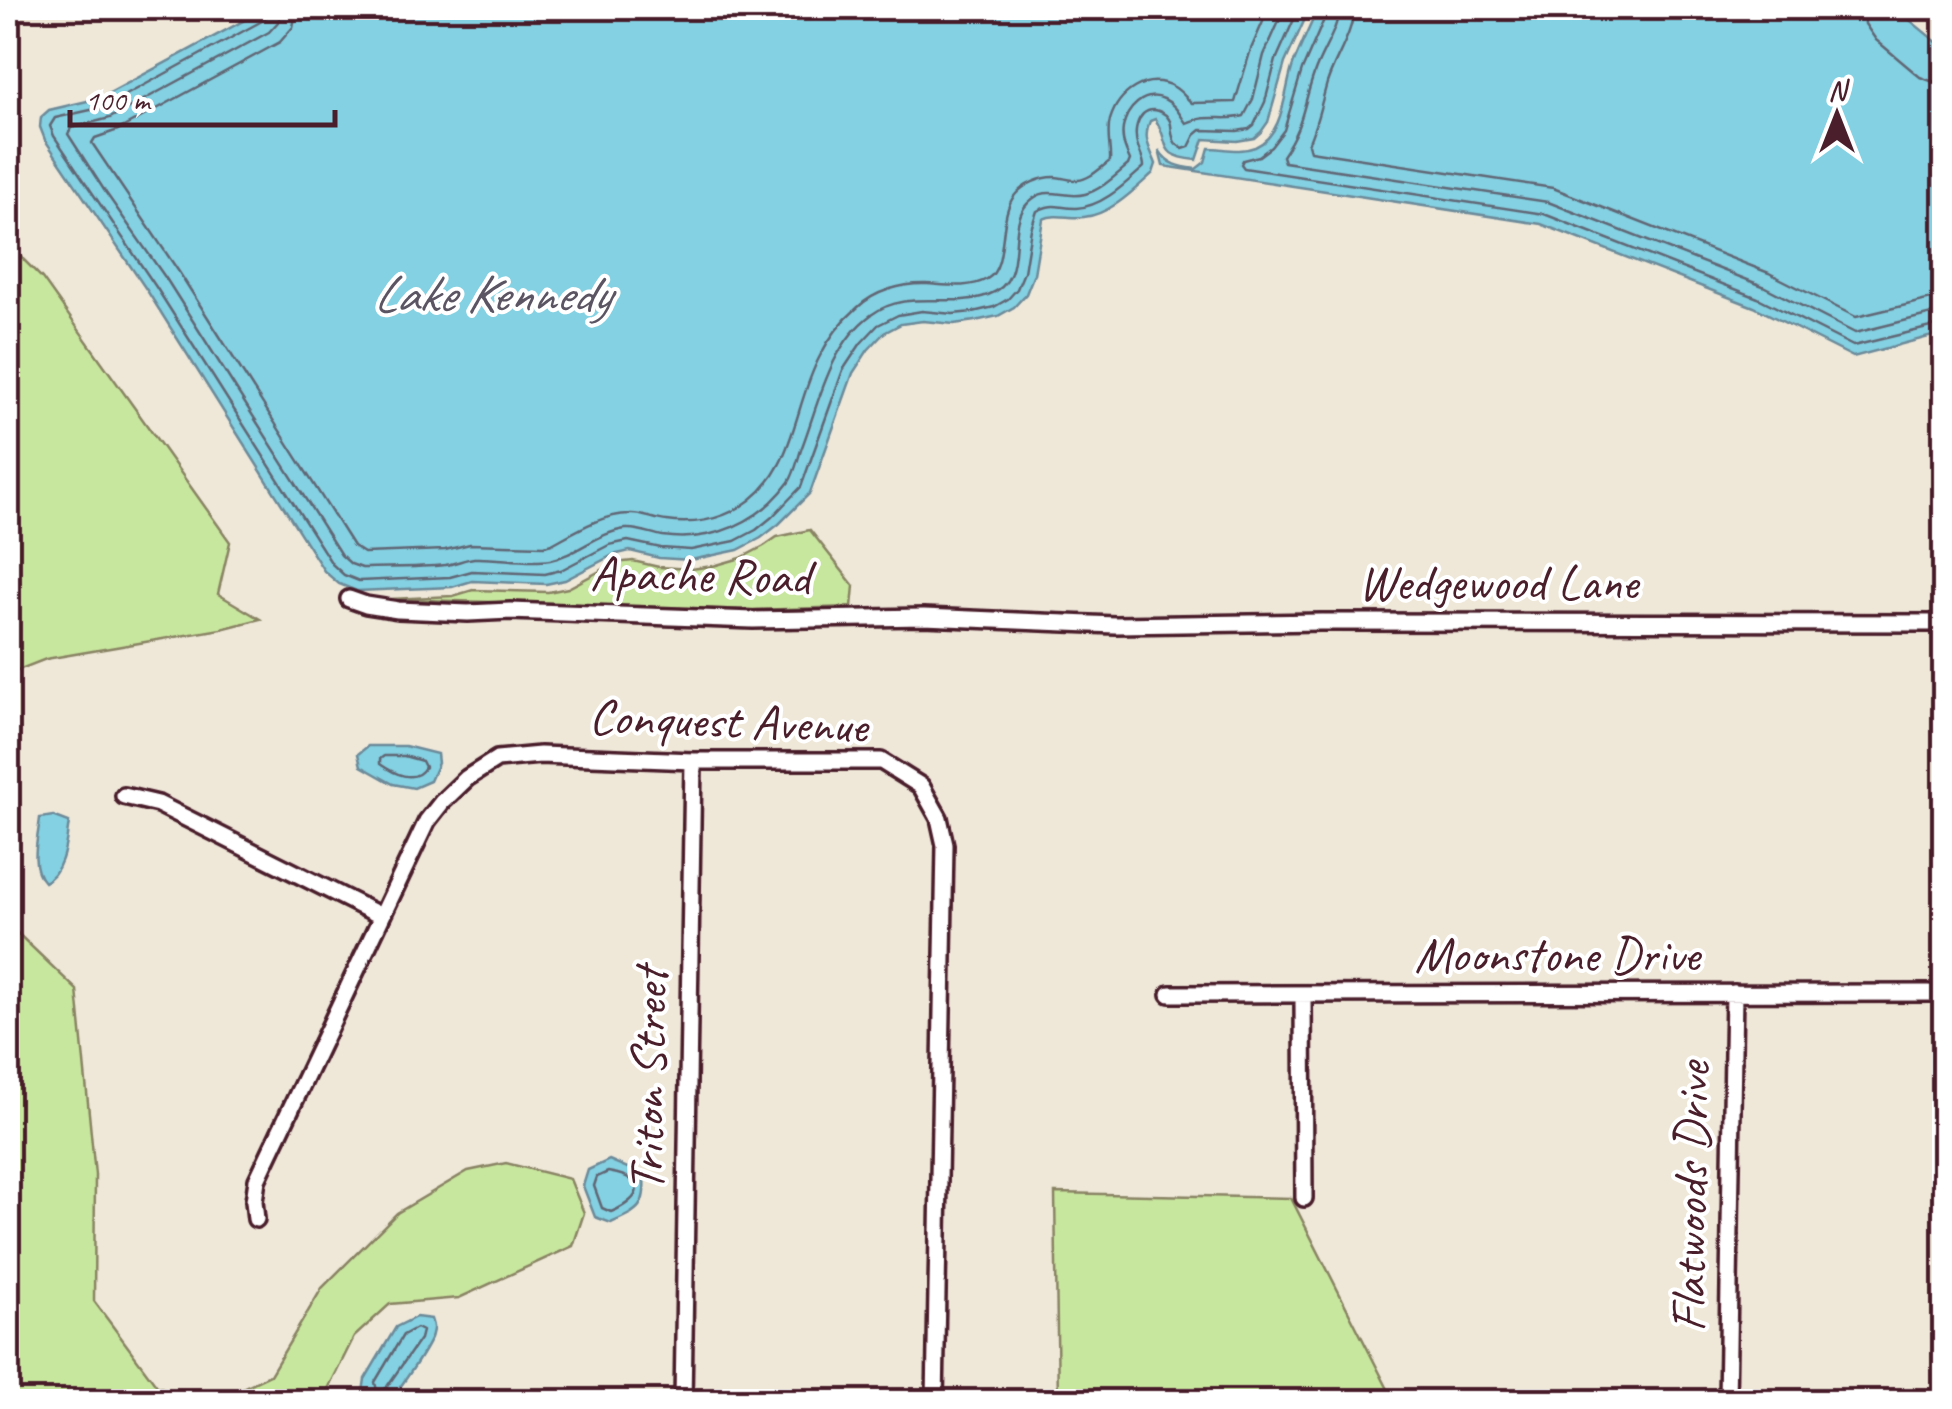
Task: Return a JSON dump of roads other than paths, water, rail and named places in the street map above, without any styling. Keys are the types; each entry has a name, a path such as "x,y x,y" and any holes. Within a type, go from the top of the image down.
{"street":[{"name":"Apache Road","path":"349,599 398,610 468,613 1052,623"},
{"name":"Wedgewood Lane","path":"1052,623 1944,624"},
{"name":"Conquest Avenue","path":"256,1219 257,1180 381,916 427,821 467,778 497,759 540,755 881,760 921,786 938,818 946,845 935,1402"},
{"name":"Triton Street","path":"683,1402 693,760"},
{"path":"124,796 158,804 381,916"},
{"name":"Flatwoods Drive","path":"1727,1402 1734,993"},
{"name":"Moonstone Drive","path":"1170,994 1944,993"},
{"path":"1304,994 1304,1198"}],"water":[{"name":"Lake Kennedy","path":"267,8 1310,8 1285,63 1268,122 1254,138 1204,139 1197,160 1184,158 1170,152 1155,119 1150,121 1147,138 1156,164 1153,173 1104,211 1084,217 1043,219 1034,274 1026,294 1014,307 998,316 975,321 923,321 901,324 884,333 853,373 810,493 761,538 738,550 691,560 630,551 613,555 565,580 546,584 472,581 452,587 357,591 339,584 324,571 40,127 41,117 49,110 100,98"},
{"path":"1318,8 1895,8 1944,48 1944,333 1853,357 1754,307 1541,224 1163,166 1159,150 1171,162 1196,169 1205,162 1209,148 1244,150 1265,141 1278,122 1293,65"},
{"path":"368,746 405,746 437,754 438,763 430,781 414,788 393,784 361,766 358,754"},
{"path":"53,816 69,822 60,864 44,882 37,868 36,843 40,818"},
{"path":"609,1160 644,1175 639,1206 611,1223 595,1217 583,1186 588,1170"},
{"path":"416,1317 431,1319 433,1330 426,1347 392,1396 381,1400 370,1397 363,1392 365,1379 396,1327"}]}
